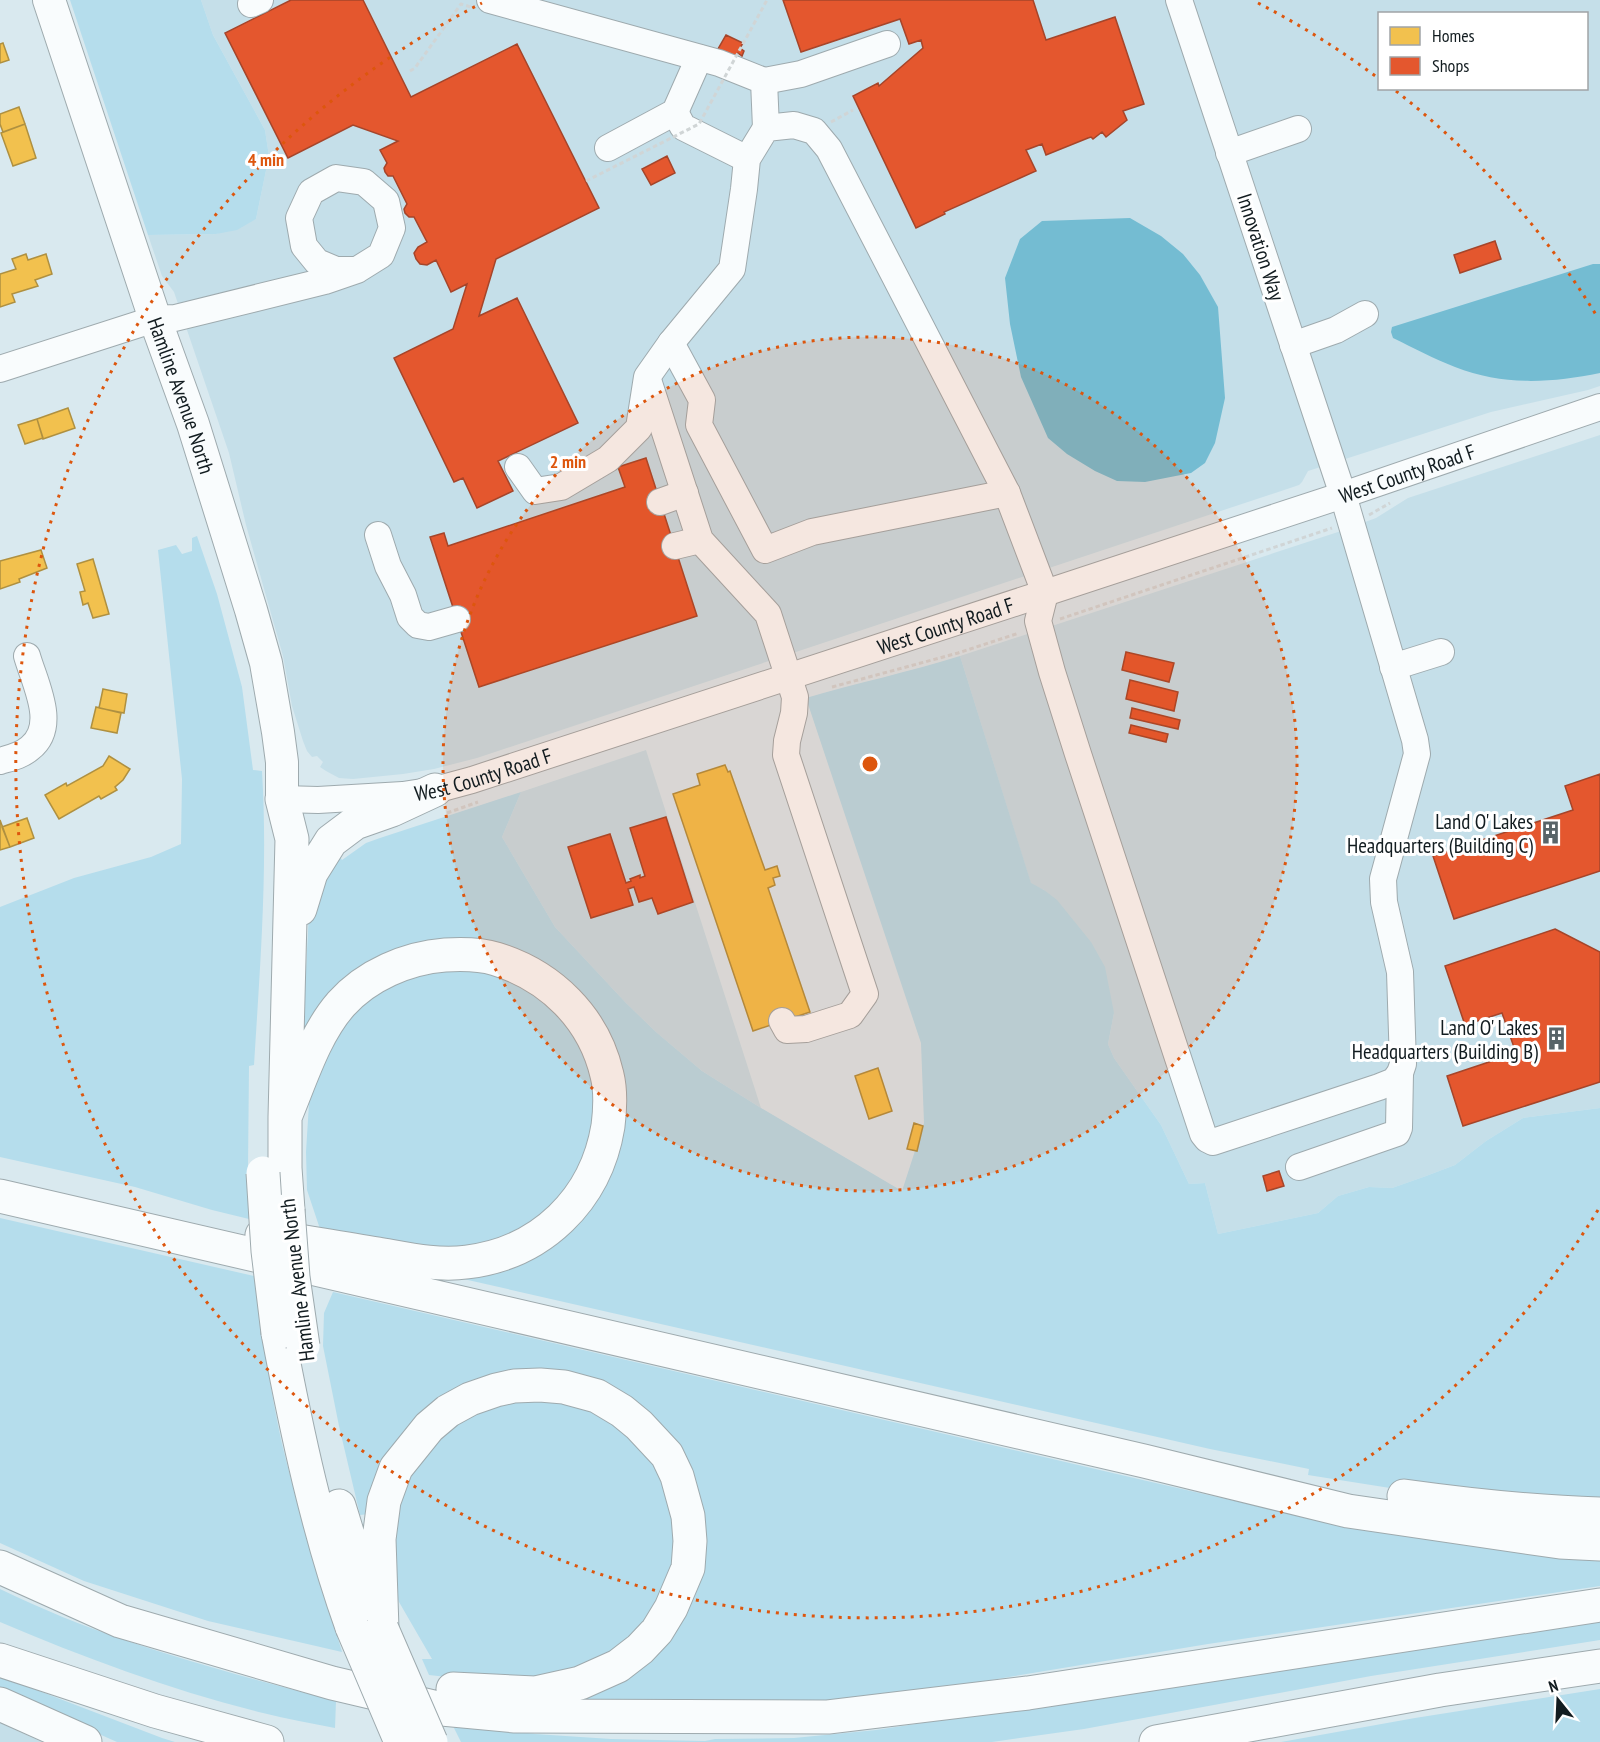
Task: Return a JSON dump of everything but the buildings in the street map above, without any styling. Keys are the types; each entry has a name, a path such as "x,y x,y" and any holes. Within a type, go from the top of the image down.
{"highway":[{"name":"Hamline Avenue North","path":"282,799 292,839 285,1168 293,1277 290,1340 299,1439 339,1590 367,1628 431,1742"},
{"name":"Hamline Avenue North","path":"282,799 275,841 263,1173 268,1251 290,1340"},
{"path":"291,933 311,873 331,842 355,823 392,810 437,803"},
{"path":"0,1194 426,1262 466,1262 508,1252 539,1236 569,1212 591,1180 604,1147 610,1111 608,1076 597,1046 580,1014 555,990 526,970 494,958 463,954 425,957 396,967 364,984 342,1004 323,1028 285,1117"},
{"path":"0,1194 1348,1510 1560,1542 1600,1545"},
{"path":"332,1683 535,1693 580,1683 618,1666 640,1649 657,1631 671,1608 688,1568 690,1541 688,1516 677,1476 668,1455 622,1411 597,1396 564,1387 523,1386 496,1390 470,1399 448,1411 429,1426 396,1468 384,1500 367,1628"},
{"path":"1144,1461 1210,1463 1384,1493 1471,1505 1600,1514"},
{"path":"0,1567 120,1621 332,1683 442,1709 515,1716 828,1717 1028,1693 1600,1605"},
{"name":"Hamline Avenue North","path":"367,1628 401,1742"},
{"path":"0,1651 44,1675"},
{"path":"0,1660 155,1711 267,1742"},
{"path":"1156,1742 1440,1690 1600,1666"},
{"path":"0,1704 86,1742"}],"main road":[{"name":"Hamline Avenue North","path":"49,0 155,320 193,424 251,610 266,663 282,762 282,799"}],"street":[{"name":"Innovation Way","path":"1179,0 1343,495 1417,754 1383,879 1384,902 1400,972 1400,1011 1404,1056 1400,1073 1399,1128 1397,1133 1299,1167"},
{"path":"484,4 719,63 764,81 801,74 887,44"},
{"path":"608,148 675,112 699,58"},
{"path":"518,467 535,492 561,487 608,459 639,428 647,377 671,343 732,269 747,159 766,128 764,81"},
{"path":"675,112 682,127 747,159"},
{"path":"766,128 794,125 814,131 829,149 1007,493 1045,593 1038,621 1039,626 1078,754 1203,1134 1213,1142 1379,1087 1394,1081 1400,1073"},
{"path":"1229,153 1298,129"},
{"path":"0,369 155,320 176,318 325,281 357,270 381,255 392,228 386,201 364,182 336,178 311,192 299,218 304,246 300,274 274,293"},
{"path":"304,246 317,262 336,270 357,270"},
{"path":"1293,345 1336,330 1365,314"},
{"path":"671,343 702,400 699,425 765,550 812,532 1007,493"},
{"path":"647,377 700,540 768,614 793,688 786,755 865,994 850,1015 806,1029 787,1030 782,1021"},
{"name":"West County Road F","path":"282,799 318,800 403,795 437,803 472,780 793,688 1045,593 1600,407"},
{"path":"660,502 685,494"},
{"path":"378,535 388,566 404,596 410,617 418,625 429,627 457,619"},
{"path":"675,546 700,540"},
{"path":"1393,667 1441,652"},
{"path":"0,761 19,755 31,748 43,730 44,711 27,656"}],"path":[{"path":"586,181 699,124 767,0"},
{"path":"410,71 415,68 461,4 484,4"},
{"path":"793,688 958,653 1351,522 1378,511 1396,500"},
{"path":"437,803 482,801"}],"shaded area":[{"path":"70,0 201,0 213,35 265,130 269,156 256,219 237,230 216,234 148,235"},
{"path":"201,0 1600,0 1600,386 1491,412 1308,471 1299,485 477,758 403,774 353,779 339,778 320,767 323,762 317,756 312,757 303,741 292,706 283,656 246,525 229,453 174,292 162,276 148,235 216,234 256,219 269,156 265,130 213,35"},
{"path":"1130,218 1161,236 1183,254 1200,275 1218,307 1225,398 1215,443 1205,463 1191,473 1145,482 1117,481 1067,454 1048,438 1021,377 1010,324 1005,278 1020,239 1042,221"},
{"path":"1593,264 1600,264 1600,373 1545,381 1491,377 1447,364 1393,338 1392,327"},
{"path":"1600,435 1600,1108 1523,1118 1486,1141 1455,1165 1392,1188 1369,1187 1338,1196 1318,1213 1218,1234 1205,1183 1189,1184 1161,1125 1114,1058 1108,1044 1114,1013 1044,890 1031,884 960,656 1338,532 1376,518 1408,498"},
{"path":"197,536 217,594 242,687 253,770 262,771 264,882 254,1065 249,1066 249,1219 135,1187 0,1157 0,907 74,878 151,857 181,844 182,779 158,550 176,545 182,554 192,551 192,538"},
{"path":"960,656 1031,883 1057,900 1091,942 1105,967 1114,1013 1108,1044 1114,1058 1161,1125 1189,1184 1205,1183 1218,1234 1318,1213 1338,1196 1369,1187 1392,1188 1455,1165 1486,1141 1523,1118 1600,1108 1600,1508 1409,1491 1308,1475 1309,1469 1210,1449 459,1278 594,1190 596,1026 445,946 303,1045 298,1002 306,970 309,913 337,853 342,860 366,843 521,792 502,837 555,927 626,1003 702,1071 902,1191 924,1123 921,1043 806,698"},
{"path":"646,750 761,1108 702,1071 626,1003 555,927 502,837 521,792"},
{"path":"429,967 514,975 579,1032 598,1087 590,1159 534,1226 469,1251 322,1235 307,1190 306,1152 310,1087 316,1062 362,997"},
{"path":"0,1218 254,1276 282,1444 342,1652 208,1621 84,1581 0,1543"},
{"path":"333,1292 1314,1518 1456,1544 1600,1560 1600,1586 1208,1644 967,1684 859,1698 774,1703 582,1702 583,1692 690,1589 650,1419 481,1381 370,1514 360,1515 323,1346 324,1313"},
{"path":"501,1398 577,1399 651,1449 681,1534 666,1601 598,1667 501,1683 429,1675 422,1659 432,1659 399,1602 393,1584 395,1495 439,1430"},
{"path":"0,1589 81,1624 165,1653 336,1701 335,1728 263,1713 196,1695 97,1661 0,1622"},
{"path":"1600,1621 1600,1640 1371,1676 1084,1729 992,1742 461,1742 451,1722 535,1734 611,1739 705,1741 794,1738 876,1730"},
{"path":"0,1676 175,1742 117,1742 0,1690"},
{"path":"1600,1689 1600,1742 1281,1742 1415,1718"},
{"path":"0,1723 42,1742 0,1742"}],"place":[{"name":"Land O' Lakes Headquarters (Building C)","path":"1551,833"},
{"name":"Land O' Lakes Headquarters (Building B)","path":"1556,1039"}]}
